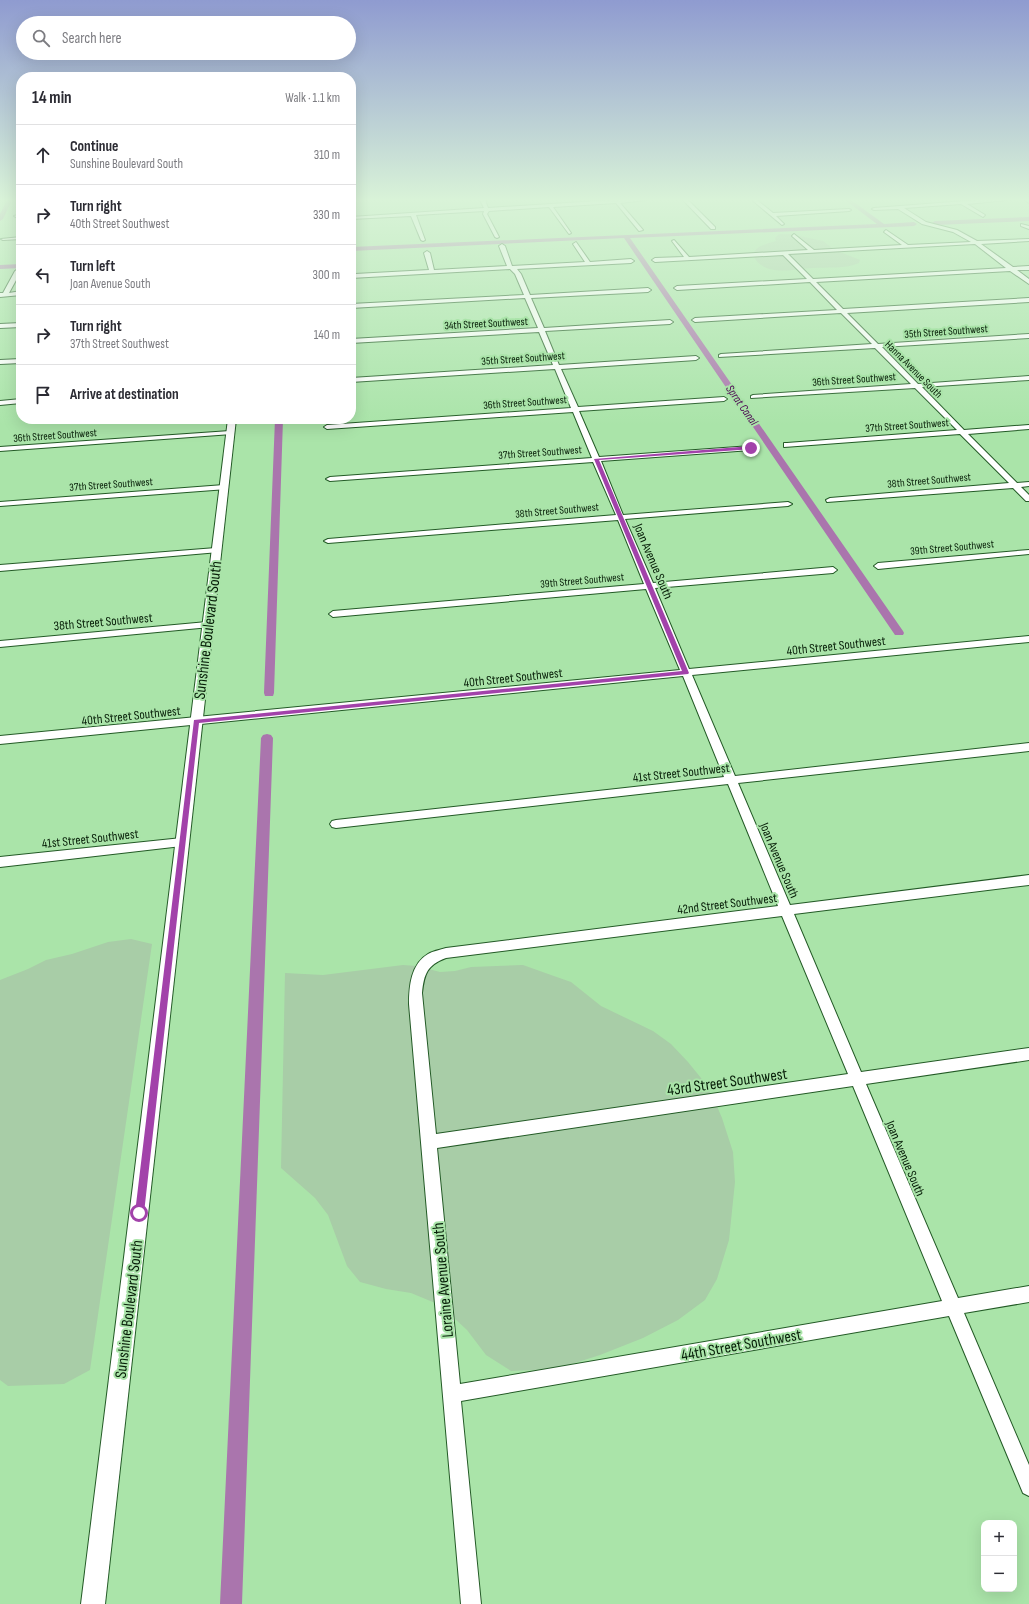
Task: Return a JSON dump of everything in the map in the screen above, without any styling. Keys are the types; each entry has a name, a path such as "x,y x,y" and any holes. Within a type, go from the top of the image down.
{"street":[{"path":"2,294 15,275"},
{"path":"356,276 375,275"},
{"name":"Joan Avenue South","path":"517,275 1029,1487"},
{"name":"Hanna Avenue South","path":"806,275 1029,499"},
{"path":"677,288 904,275"},
{"path":"1019,275 1029,282"},
{"path":"356,306 648,290"},
{"path":"2,294 16,293"},
{"path":"695,320 1029,300"},
{"name":"34th Street Southwest","path":"356,341 670,322"},
{"path":"0,326 16,325"},
{"name":"35th Street Southwest","path":"721,356 1029,336"},
{"name":"35th Street Southwest","path":"356,380 696,358"},
{"path":"0,362 16,361"},
{"name":"36th Street Southwest","path":"753,397 1029,378"},
{"name":"36th Street Southwest","path":"328,427 724,400"},
{"path":"0,403 16,401"},
{"name":"Sunshine Boulevard South","path":"93,1604 231,424"},
{"name":"37th Street Southwest","path":"787,445 1029,427"},
{"name":"36th Street Southwest","path":"0,449 230,434"},
{"name":"37th Street Southwest","path":"330,479 751,448"},
{"name":"38th Street Southwest","path":"830,500 1029,484"},
{"name":"37th Street Southwest","path":"0,504 224,487"},
{"name":"38th Street Southwest","path":"328,541 788,504"},
{"path":"0,568 216,550"},
{"name":"39th Street Southwest","path":"878,566 1029,552"},
{"name":"39th Street Southwest","path":"333,614 833,570"},
{"name":"38th Street Southwest","path":"0,644 208,625"},
{"name":"40th Street Southwest","path":"0,740 1029,639"},
{"name":"41st Street Southwest","path":"336,824 1029,747"},
{"name":"41st Street Southwest","path":"0,862 182,842"},
{"name":"42nd Street Southwest","path":"429,959 446,953 1029,880"},
{"name":"Loraine Avenue South","path":"429,959 419,970 416,983 419,1032 471,1604"},
{"name":"43rd Street Southwest","path":"429,1142 1029,1054"},
{"name":"44th Street Southwest","path":"452,1394 1029,1294"}],"green space":[{"path":"131,939 152,944 90,1370 64,1384 8,1386 0,1380 0,980 46,960 72,954 108,942"},
{"path":"403,965 417,966 440,972 455,971 471,967 523,965 571,982 601,1006 653,1031 671,1044 688,1062 701,1078 713,1097 722,1118 733,1152 735,1182 729,1240 717,1279 705,1300 678,1320 643,1338 600,1355 556,1369 511,1371 486,1355 467,1330 440,1305 411,1293 386,1289 360,1282 347,1266 328,1215 315,1198 281,1168 285,973 323,975"}],"waterway":[{"name":"Sprat Canal","path":"652,275 899,633"},
{"path":"269,693 279,424"},
{"path":"231,1604 267,738"}],"route":[{"path":"139,1213 196,721 686,673 596,459 751,448"}]}
